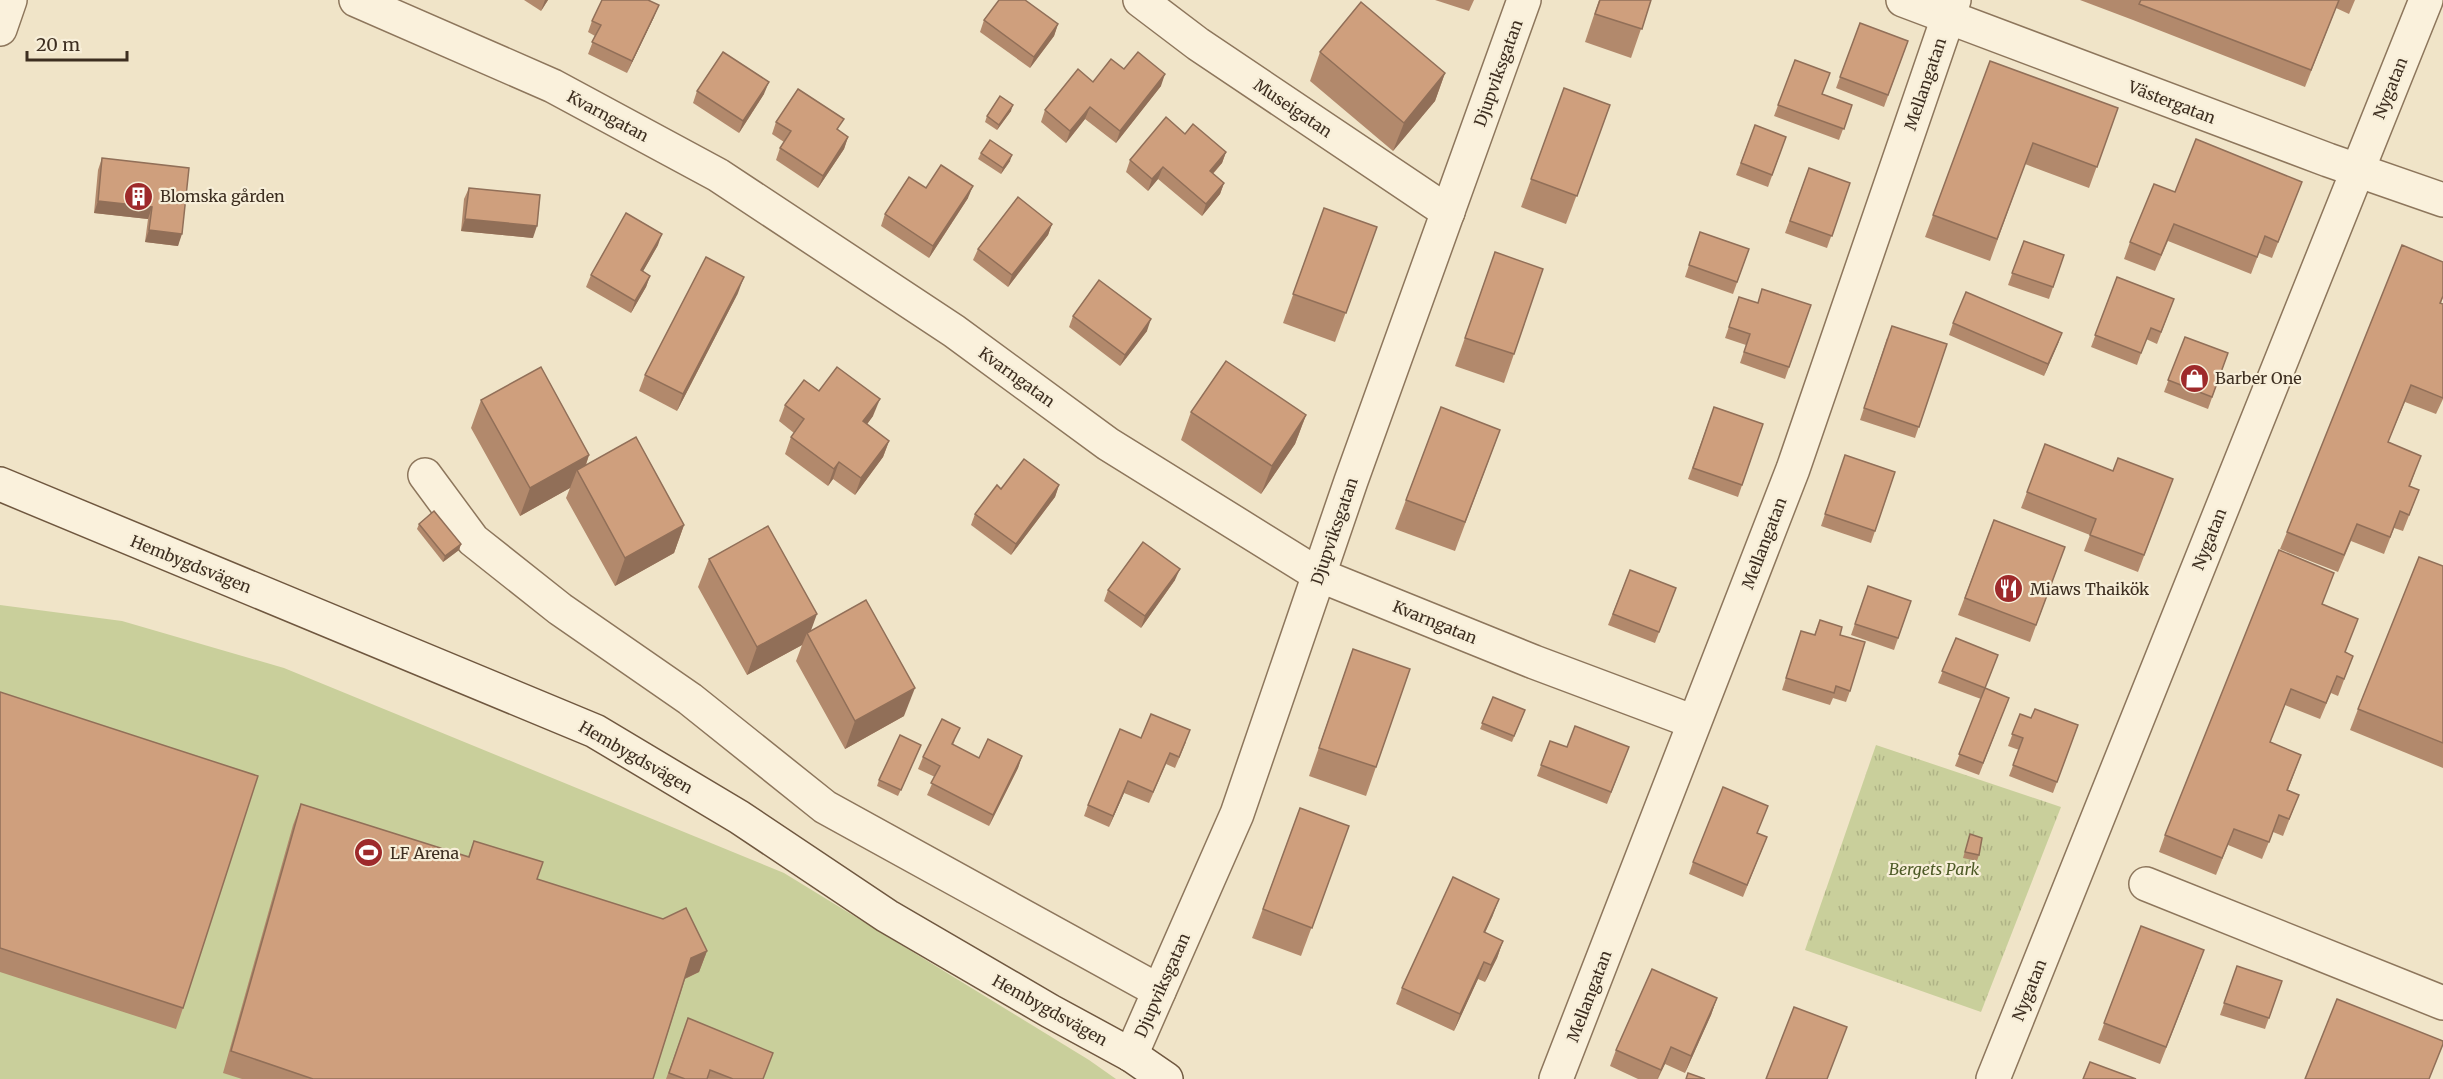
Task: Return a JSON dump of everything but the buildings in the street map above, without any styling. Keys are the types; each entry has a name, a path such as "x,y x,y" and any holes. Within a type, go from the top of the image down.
{"street":[{"path":"0,29 10,0"},
{"name":"Kvarngatan","path":"356,0 553,86 717,175 954,331 1108,444 1319,575 1534,662 1694,722"},
{"name":"Museigatan","path":"1140,0 1198,44 1448,212"},
{"name":"Djupviksgatan","path":"1131,1056 1238,814 1351,481 1524,0"},
{"name":"Västergatan","path":"1903,0 1951,9 2357,171 2443,200"},
{"name":"Nygatan","path":"1993,1079 2426,0"},
{"name":"Mellangatan","path":"1556,1079 1793,469 1951,9"},
{"path":"425,475 473,540 560,609 690,699 825,807 1159,991"},
{"name":"Hembygdsvägen","path":"0,484 595,731 739,817 887,916 1131,1056 1166,1079"},
{"path":"2146,884 2443,1003"}],"green space":[{"name":"LF Arena","path":"0,605 122,621 284,668 784,873 1089,1060 1116,1079 0,1079"},
{"name":"Bergets Park","path":"1876,745 2061,807 1981,1012 1805,950"}],"place":[{"name":"Blomska gården","path":"139,196"},
{"name":"Barber One","path":"2194,378"},
{"name":"Miaws Thaikök","path":"2009,589"},
{"name":"LF Arena","path":"369,853"}]}
